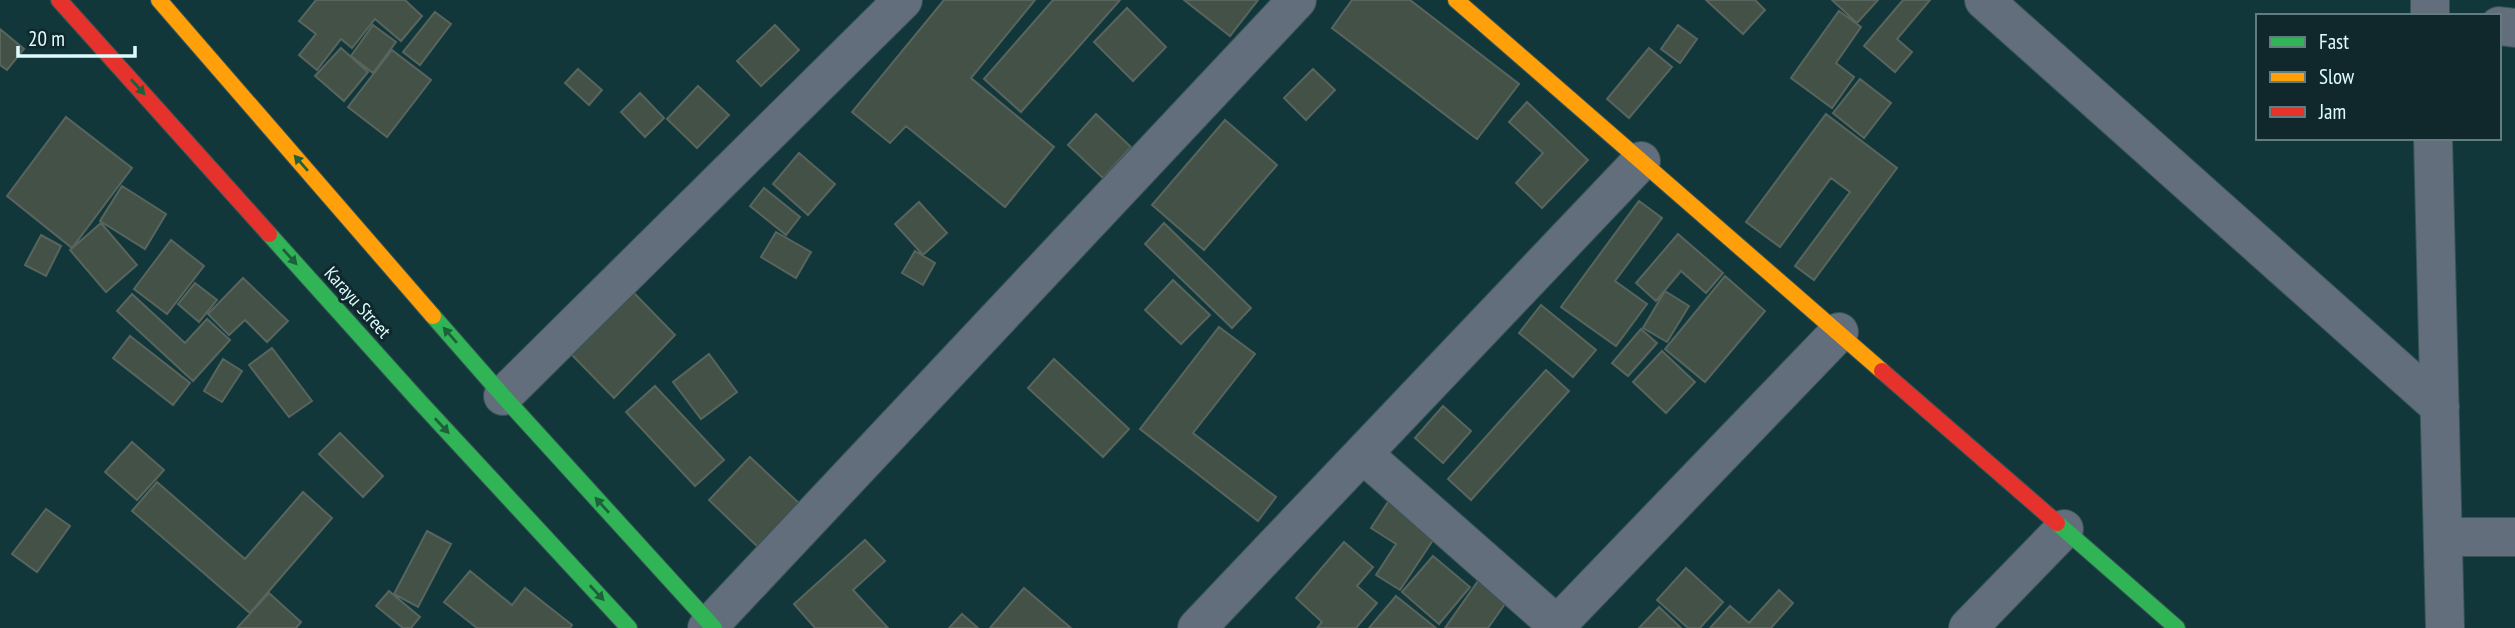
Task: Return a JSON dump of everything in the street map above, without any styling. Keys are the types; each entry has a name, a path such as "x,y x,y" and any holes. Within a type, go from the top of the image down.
{"main road":[{"name":"Karayu Street","path":"60,0 419,401 629,628"},
{"path":"159,0 503,396 710,627"},
{"path":"1456,0 2177,628"}],"street":[{"path":"503,396 903,0"},
{"path":"710,627 1297,0"},
{"path":"1984,0 2440,407"},
{"path":"2433,140 2445,628"},
{"path":"1197,628 1641,161"},
{"path":"1363,454 1556,627 1839,332"},
{"path":"1968,628 2064,529"},
{"path":"2443,537 2515,537"}],"building":[{"path":"316,0 405,0 422,16 401,41 375,19 352,48 341,39 317,70 299,55 316,34 299,21"},
{"path":"944,0 1035,0 971,78 1054,147 1005,207 906,126 890,143 852,112"},
{"path":"1053,0 1120,0 1021,112 984,79"},
{"path":"1184,0 1258,0 1230,36"},
{"path":"1352,0 1410,0 1519,84 1477,139 1332,28"},
{"path":"1706,0 1755,0 1765,10 1743,34"},
{"path":"1832,0 1878,0 1857,23"},
{"path":"1903,0 1930,0 1897,39 1912,52 1895,72 1864,46"},
{"path":"1127,8 1166,47 1133,81 1094,42"},
{"path":"1839,11 1861,27 1836,63 1854,77 1832,108 1791,78"},
{"path":"435,12 451,24 420,65 403,52"},
{"path":"373,25 396,42 373,73 351,56"},
{"path":"775,25 799,50 761,86 737,61"},
{"path":"1678,25 1697,39 1680,63 1661,49"},
{"path":"0,29 24,49 7,70 0,65"},
{"path":"341,48 368,72 344,101 315,76"},
{"path":"1649,48 1672,67 1629,118 1607,99"},
{"path":"392,50 431,80 387,137 348,107"},
{"path":"578,69 602,90 589,105 565,83"},
{"path":"1313,69 1335,90 1306,120 1284,98"},
{"path":"1860,79 1891,103 1864,138 1833,113"},
{"path":"698,86 729,115 697,148 667,119"},
{"path":"640,93 664,118 645,137 621,112"},
{"path":"1527,102 1588,160 1542,208 1516,183 1543,153 1509,122"},
{"path":"1096,114 1131,147 1103,178 1068,145"},
{"path":"1826,114 1897,168 1814,280 1795,266 1850,192 1831,178 1780,247 1746,222"},
{"path":"66,117 132,168 72,248 7,196"},
{"path":"1225,120 1277,165 1204,250 1152,205"},
{"path":"799,153 835,184 808,215 773,184"},
{"path":"122,186 166,214 145,249 100,221"},
{"path":"764,188 800,217 786,235 750,206"},
{"path":"1639,201 1662,218 1615,281 1647,304 1616,346 1561,307"},
{"path":"919,202 947,233 923,255 895,224"},
{"path":"101,223 137,265 106,292 70,250"},
{"path":"1164,223 1251,308 1232,328 1145,244"},
{"path":"776,232 811,252 796,278 761,257"},
{"path":"1678,234 1723,273 1706,293 1681,271 1656,301 1636,283"},
{"path":"41,235 61,246 46,276 25,265"},
{"path":"171,240 204,266 167,314 134,289"},
{"path":"915,251 935,263 923,285 902,273"},
{"path":"1725,276 1765,311 1705,382 1665,349"},
{"path":"243,278 288,321 267,342 245,320 229,335 208,314"},
{"path":"1173,280 1210,315 1181,344 1145,310"},
{"path":"195,283 217,300 199,322 178,304"},
{"path":"1665,291 1689,306 1667,342 1643,328"},
{"path":"633,292 675,335 614,398 571,354"},
{"path":"132,294 185,343 207,319 230,340 193,381 117,311"},
{"path":"1541,305 1596,350 1573,377 1519,333"},
{"path":"1219,327 1255,354 1193,433 1276,497 1258,521 1140,429"},
{"path":"1641,329 1657,343 1628,376 1612,363"},
{"path":"130,336 190,383 173,405 113,358"},
{"path":"272,348 312,401 289,417 249,365"},
{"path":"1662,351 1695,382 1666,413 1633,382"},
{"path":"709,354 737,392 701,419 673,382"},
{"path":"223,359 242,371 222,402 204,391"},
{"path":"1054,359 1129,429 1103,457 1028,388"},
{"path":"1546,370 1569,391 1471,500 1448,479"},
{"path":"655,386 724,460 695,486 626,412"},
{"path":"1443,406 1471,431 1443,463 1415,438"},
{"path":"340,433 383,476 363,497 319,454"},
{"path":"132,442 164,470 137,500 105,472"},
{"path":"750,457 800,504 759,548 709,500"},
{"path":"157,482 245,559 303,492 332,518 250,613 132,511"},
{"path":"1394,493 1443,525 1400,590 1376,575 1396,544 1371,528"},
{"path":"46,509 70,526 37,572 12,554"},
{"path":"427,531 451,544 418,607 394,594"},
{"path":"865,540 885,561 853,590 888,628 815,628 794,604"},
{"path":"1344,542 1373,567 1357,586 1377,603 1356,628 1317,628 1322,622 1296,598"},
{"path":"1433,556 1470,587 1439,624 1402,592"},
{"path":"1686,568 1723,602 1700,628 1688,628 1657,600"},
{"path":"470,571 512,605 525,588 572,625 570,628 477,628 444,602"},
{"path":"1483,574 1512,594 1488,628 1445,628"},
{"path":"1024,588 1071,628 990,628"},
{"path":"1779,590 1793,603 1771,628 1710,628 1730,606 1749,623"},
{"path":"389,591 420,617 411,628 403,628 376,606"},
{"path":"269,593 301,622 296,628 237,628"},
{"path":"1396,596 1436,628 1369,628"},
{"path":"1659,607 1681,628 1639,628"},
{"path":"962,614 978,628 949,628"}],"traffic: fast":[{"path":"269,234 629,628"},
{"path":"433,316 714,628"},
{"path":"2057,523 2177,628"}],"traffic: slow":[{"path":"159,0 433,316"},
{"path":"1456,0 1882,371"}],"traffic: jam":[{"path":"59,0 269,234"},
{"path":"1882,371 2057,523"}]}
